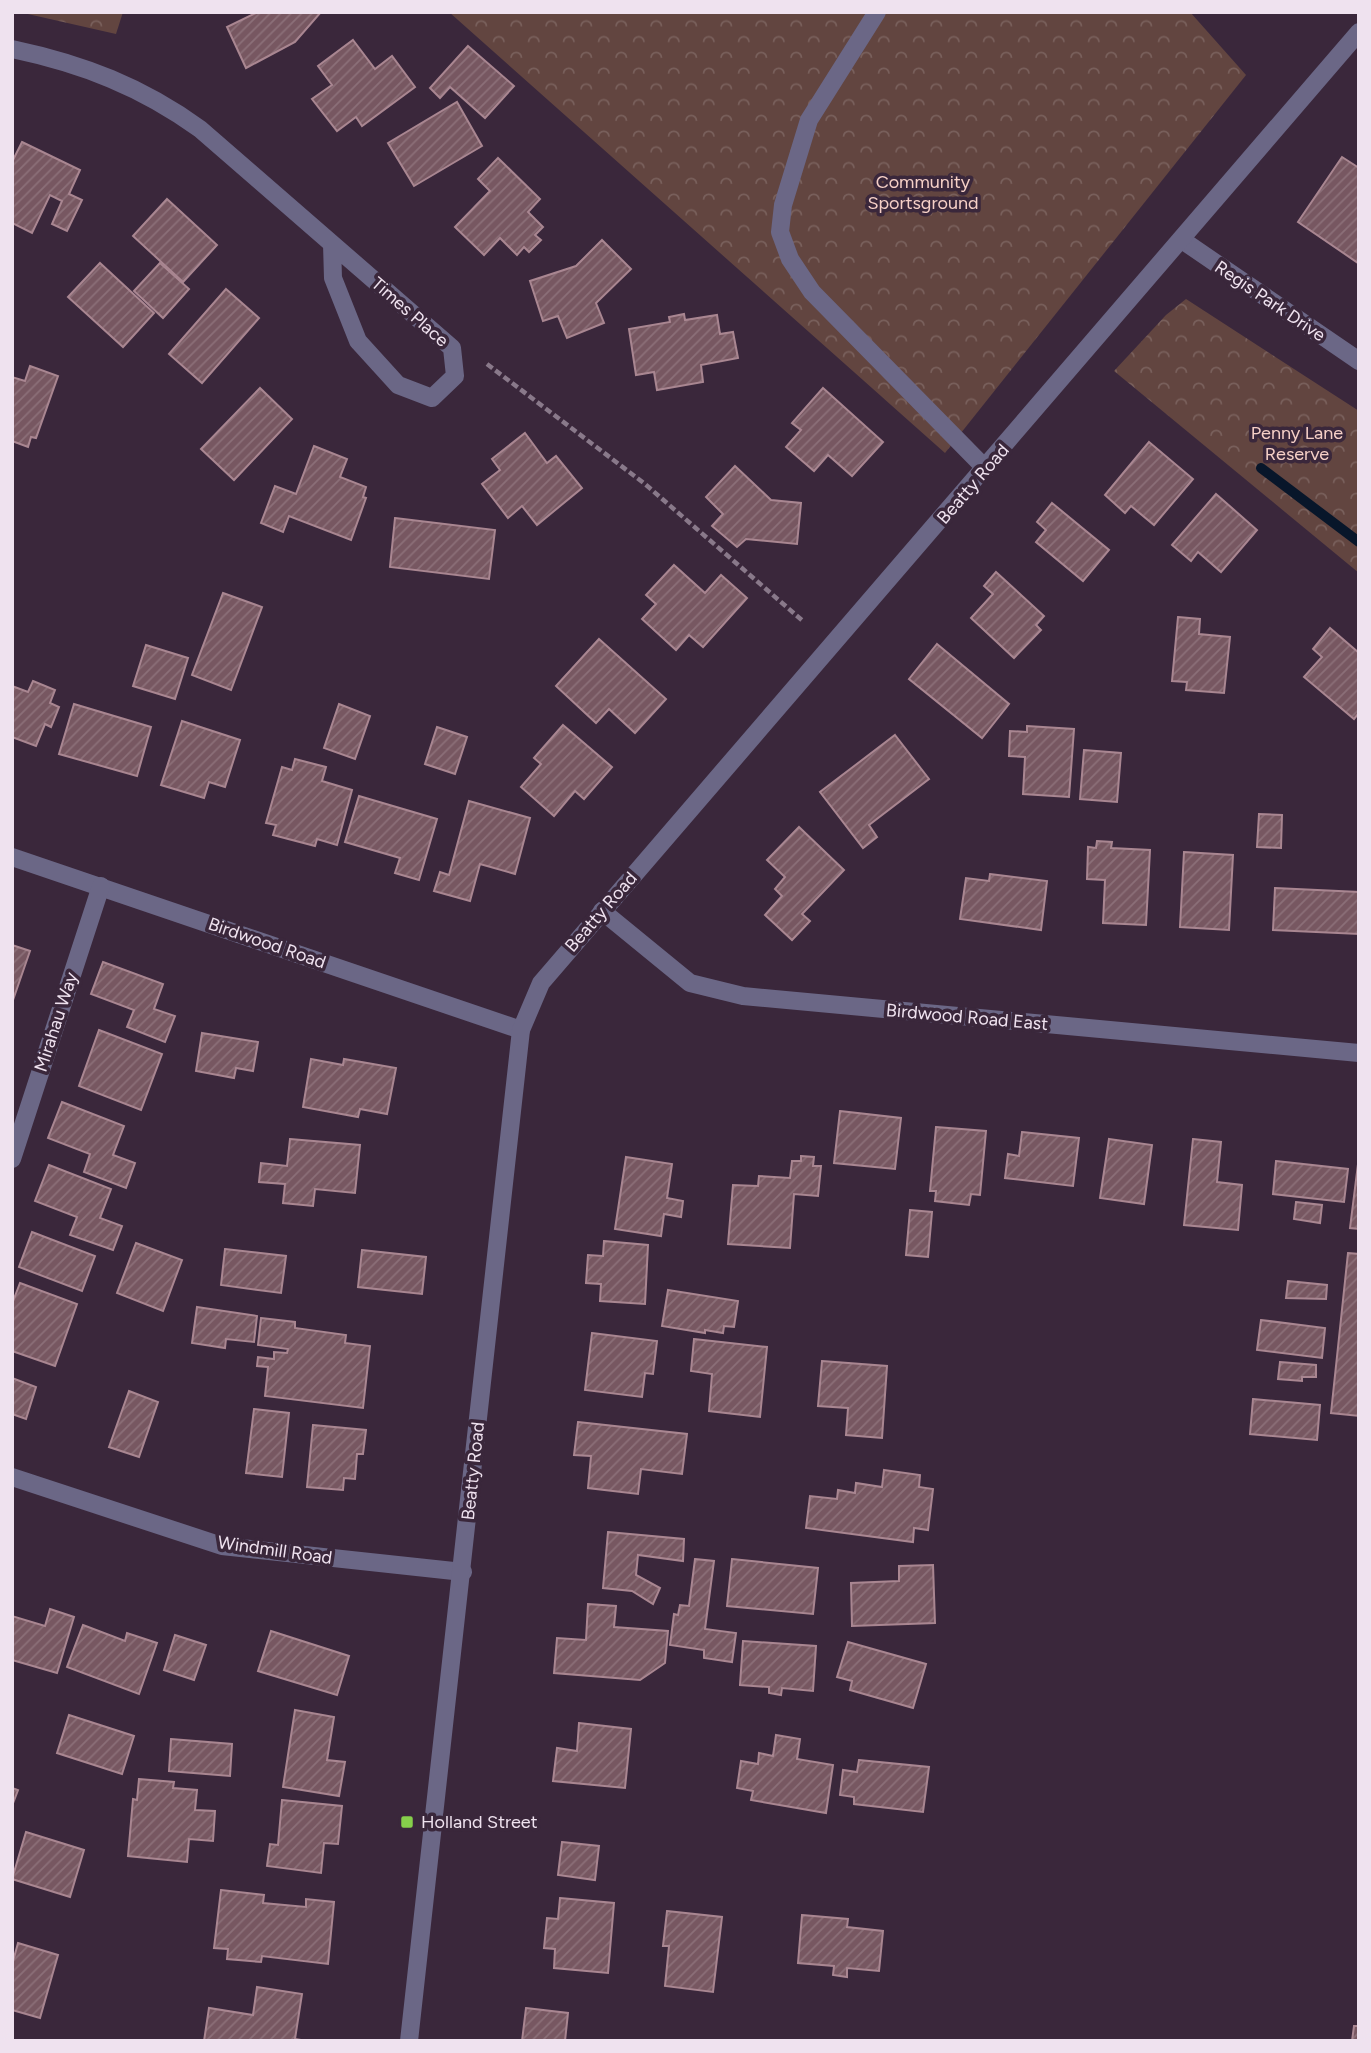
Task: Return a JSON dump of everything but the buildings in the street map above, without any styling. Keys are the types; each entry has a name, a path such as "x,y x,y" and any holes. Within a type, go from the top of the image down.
{"street":[{"path":"877,12 809,120 783,205 780,232 790,259 812,292 986,469"},
{"name":"Beatty Road","path":"409,2041 521,1030 541,983 986,469 1359,32"},
{"name":"Times Place","path":"12,49 60,59 158,99 201,129 452,348 455,376 432,398 398,385 358,341 333,278 332,244"},
{"name":"Regis Park Drive","path":"1182,240 1359,361"},
{"name":"Birdwood Road","path":"12,856 521,1030"},
{"name":"Mirahau Way","path":"12,1159 101,886"},
{"name":"Birdwood Road East","path":"602,911 691,982 743,996 1359,1053"},
{"name":"Windmill Road","path":"12,1477 222,1546 463,1572"}],"path":[{"path":"488,364 645,484 804,622"}],"green space":[{"path":"19,12 123,12 116,34"},
{"name":"Community Sportsground","path":"449,12 1190,12 1246,75 945,453"},
{"name":"Penny Lane Reserve","path":"1186,299 1359,411 1359,573 1114,371 1166,315"}],"waterway":[{"path":"1261,468 1359,542"}],"place":[{"name":"Holland Street","path":"407,1822"}]}
